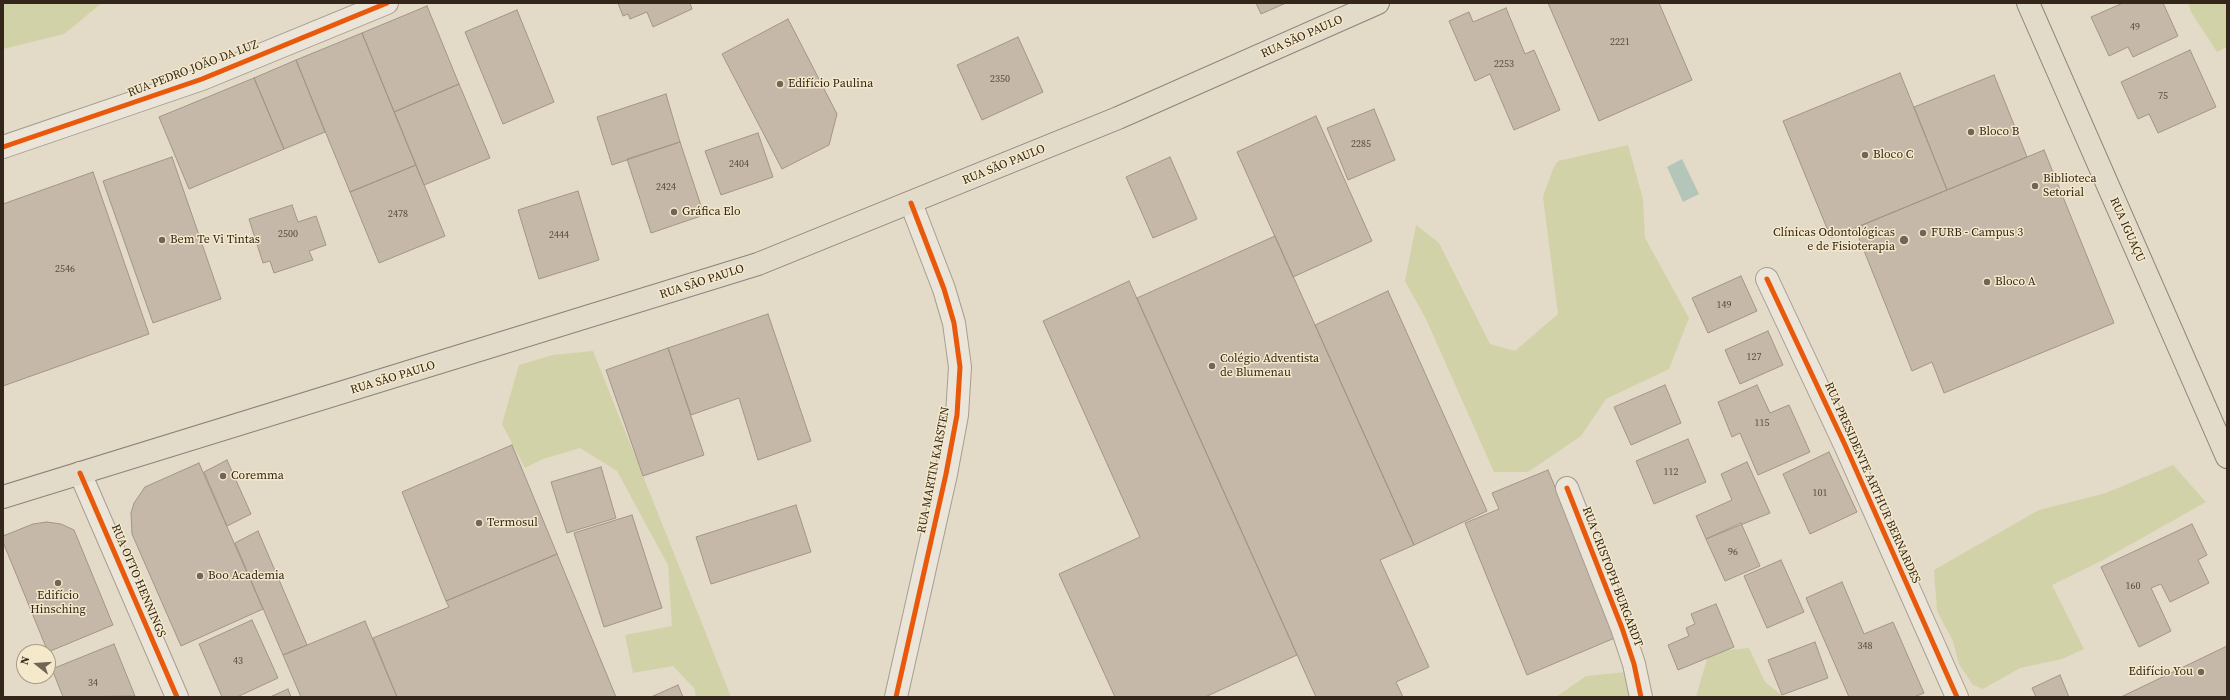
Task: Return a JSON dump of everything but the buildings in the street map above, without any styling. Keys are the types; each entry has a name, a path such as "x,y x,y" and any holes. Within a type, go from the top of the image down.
{"main road":[{"name":"RUA SÃO PAULO","path":"3,497 751,267 1118,118 1378,3"},
{"name":"RUA IGUAÇU","path":"2028,3 2227,457"}],"street":[{"name":"RUA PEDRO JOÃO DA LUZ","path":"3,147 202,79 387,3"},
{"name":"RUA MARTIN KARSTEN","path":"896,697 947,467 957,414 960,367 954,323 944,289 911,203"},
{"name":"RUA PRESIDENTE ARTHUR BERNARDES","path":"1767,279 1848,452 1957,697"},
{"name":"RUA OTTO HENNINGS","path":"80,473 177,697"},
{"name":"RUA CRISTOPH BURGARDT","path":"1567,488 1622,628 1634,664 1641,697"}],"green space":[{"path":"3,3 102,3 64,34 3,49"},
{"path":"2188,3 2227,3 2227,47 2217,52 2191,12"},
{"path":"1628,145 1643,199 1645,238 1689,318 1669,369 1606,399 1581,436 1528,472 1494,472 1426,319 1405,281 1416,225 1439,243 1490,344 1515,351 1558,314 1543,197 1553,169 1558,161"},
{"path":"593,351 731,697 696,697 694,688 673,666 633,673 625,635 672,626 668,565 617,471 580,448 543,459 525,468 502,424 519,365 553,355"},
{"path":"2173,465 2206,502 2103,560 2052,585 2084,649 2062,659 2020,668 1983,689 1973,685 1959,664 1953,641 1937,611 1934,570 2039,510 2106,493"},
{"path":"1749,648 1765,682 1784,697 1696,697 1709,652"},
{"path":"1627,672 1651,697 1556,697 1586,676"}],"shaded area":[{"path":"1682,159 1699,194 1683,202 1667,167"}],"cycle path":[{"path":"3,147 202,79 387,3"},
{"path":"896,697 946,474 957,415 960,367 954,323 944,289 911,203"},
{"path":"1767,279 1845,445 1957,697"},
{"path":"80,473 177,697"},
{"path":"1567,488 1622,628 1634,664 1641,697"}],"place":[{"name":"Edifício Paulina","path":"780,84"},
{"name":"Bloco B","path":"1971,132"},
{"name":"Bloco C","path":"1865,155"},
{"name":"Biblioteca Setorial","path":"2035,186"},
{"name":"Gráfica Elo","path":"674,212"},
{"name":"FURB - Campus 3","path":"1923,233"},
{"name":"Bem Te Vi Tintas","path":"162,240"},
{"name":"Clínicas Odontológicas e de Fisioterapia","path":"1904,240"},
{"name":"Bloco A","path":"1987,282"},
{"name":"Colégio Adventista de Blumenau","path":"1212,366"},
{"name":"Coremma","path":"223,476"},
{"name":"Termosul","path":"479,523"},
{"name":"Boo Academia","path":"200,576"},
{"name":"Edifício Hinsching","path":"58,583"},
{"name":"Edifício You","path":"2201,672"}]}
